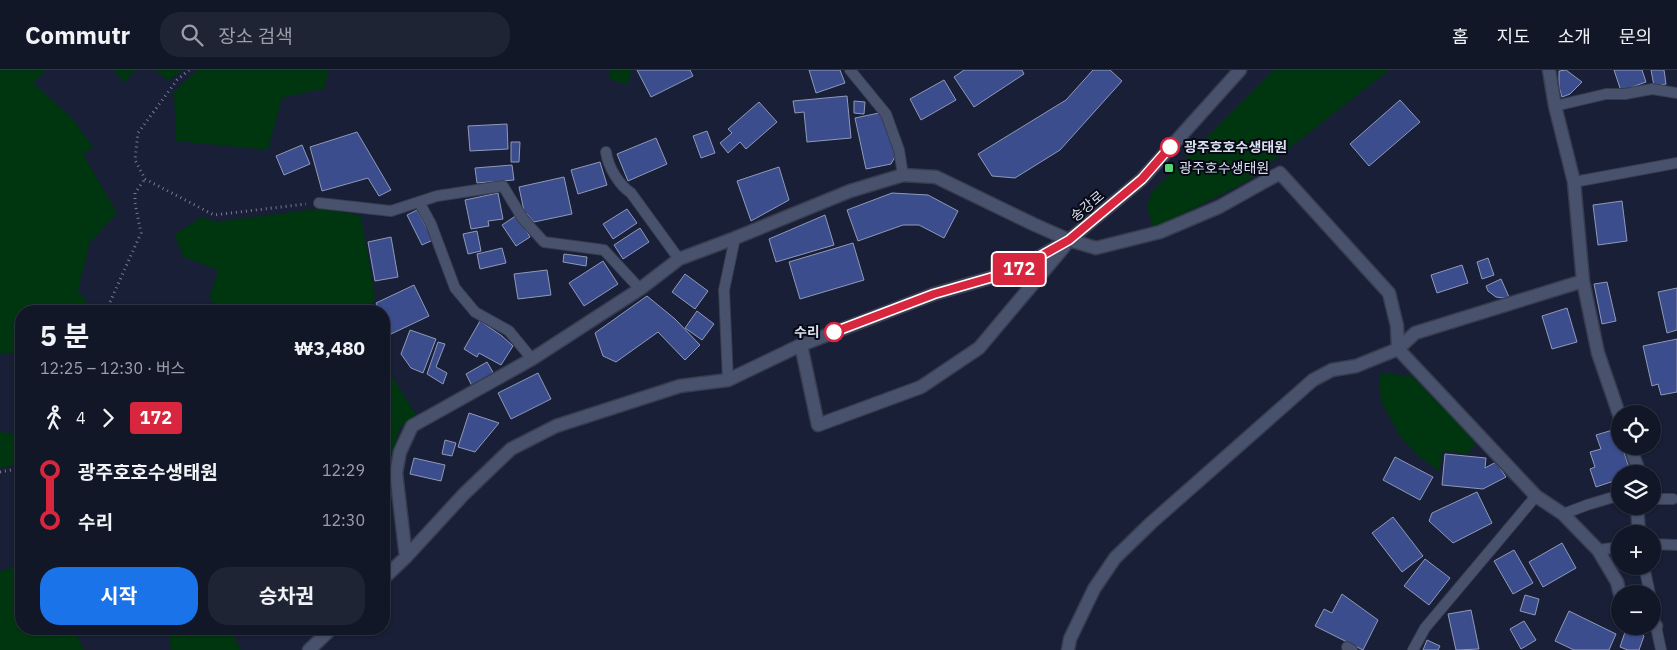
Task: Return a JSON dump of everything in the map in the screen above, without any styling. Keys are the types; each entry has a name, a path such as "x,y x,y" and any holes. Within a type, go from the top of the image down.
{"street":[{"name":"송강로","path":"801,345 818,425 921,387 979,348 1069,240 1142,179 1240,70"},
{"path":"1549,70 1555,106 1574,182 1583,281 1598,353 1616,405"},
{"path":"406,557 396,473 400,452 412,426 532,359 640,289 679,259 850,191 903,175 936,177 989,204 1069,240 1096,248 1160,232 1219,207 1280,173 1389,294 1397,326 1398,349 1536,496 1563,514 1598,550 1618,585"},
{"path":"390,572 464,494 510,449 556,426 672,388 728,380 801,345 934,294 1014,271 1069,240"},
{"path":"1068,650 1070,638 1094,589 1115,558 1151,523 1313,380 1332,370 1356,366 1398,349 1415,333 1583,281"},
{"path":"309,650 325,635"}],"lane":[{"path":"850,70 886,114 899,150 903,175"},
{"path":"1555,106 1606,94 1625,94 1652,89 1677,94"},
{"path":"606,152 607,158 622,187 631,193 679,259"},
{"path":"1574,182 1677,163"},
{"path":"320,202 391,211 437,196 503,186 523,219 544,242 604,250 640,289"},
{"path":"419,202 431,224 455,288 475,312 509,331 532,359"},
{"path":"728,380 724,290 735,238"},
{"path":"1414,650 1425,628 1536,496"},
{"path":"1563,514 1611,498"},
{"path":"1661,499 1673,499"},
{"path":"1661,544 1677,545"},
{"path":"1598,550 1611,548"},
{"path":"1657,635 1661,650"}],"path":[{"path":"189,70 177,80 138,133 135,160 145,179 214,215 320,202"},
{"path":"109,305 141,233 135,194 145,179"},
{"path":"0,472 15,469"}],"green space":[{"path":"0,70 46,70 33,83 71,117 93,147 83,154 117,213 90,242 78,290 89,305 15,305 15,354 0,353"},
{"path":"114,70 136,70 124,83"},
{"path":"155,70 182,70 169,81"},
{"path":"198,70 328,70 325,88 282,98 268,150 176,141 174,91"},
{"path":"609,70 632,70 627,85 610,79"},
{"path":"1274,70 1389,70 1246,182 1153,229 1147,206 1152,192"},
{"path":"324,208 361,216 375,295 372,305 219,305 209,300 218,270 184,257 174,235 202,217 215,222"},
{"path":"1379,373 1412,376 1476,442 1468,454 1443,451 1439,471 1415,453 1400,436 1381,401"},
{"path":"390,374 416,415 399,428 392,460 390,504"},
{"path":"0,432 15,434 15,465 0,468"},
{"path":"15,566 15,635 77,635 84,650 0,650 0,572"},
{"path":"169,635 233,635 241,650 171,650"}],"building":[{"path":"637,70 690,70 693,76 651,97"},
{"path":"809,70 840,70 845,83 816,93"},
{"path":"964,70 1022,70 1024,74 974,107 954,77"},
{"path":"1093,70 1110,70 1122,81 1060,150 1015,178 992,176 978,154 1066,100"},
{"path":"1566,70 1582,82 1570,94 1562,97 1559,87 1559,71"},
{"path":"1614,70 1642,70 1646,82 1621,91"},
{"path":"1651,70 1664,70 1666,84 1654,86"},
{"path":"944,80 956,100 921,120 910,99"},
{"path":"847,96 851,138 807,142 804,112 795,113 793,101"},
{"path":"1400,100 1420,122 1369,166 1350,144"},
{"path":"854,101 865,102 864,114 854,113"},
{"path":"759,102 777,122 746,149 740,142 728,153 720,143 732,133 728,129"},
{"path":"879,113 884,119 896,155 891,164 866,169 855,118"},
{"path":"507,124 508,149 470,151 468,126"},
{"path":"707,131 715,153 701,158 693,136"},
{"path":"357,132 391,190 379,196 368,178 322,191 310,147"},
{"path":"656,138 667,164 628,181 617,154"},
{"path":"511,142 520,142 519,162 511,162"},
{"path":"302,145 310,164 284,175 276,156"},
{"path":"600,162 607,185 578,194 571,170"},
{"path":"512,165 514,180 477,183 475,168"},
{"path":"779,167 789,200 751,221 737,181"},
{"path":"564,177 572,214 534,222 524,211 519,187"},
{"path":"498,193 503,219 488,221 489,226 471,229 465,200"},
{"path":"892,193 928,195 958,211 944,238 919,225 903,225 858,241 847,210"},
{"path":"1622,201 1627,241 1598,245 1593,205"},
{"path":"627,209 637,223 613,239 603,224"},
{"path":"417,210 433,240 422,245 407,215"},
{"path":"517,215 530,237 516,246 502,225"},
{"path":"825,215 834,245 776,262 769,239"},
{"path":"640,228 649,242 623,259 614,245"},
{"path":"477,231 481,251 468,254 463,234"},
{"path":"391,237 398,277 375,281 368,242"},
{"path":"853,243 864,280 800,299 789,262"},
{"path":"502,248 506,263 480,269 477,254"},
{"path":"564,254 587,257 586,266 563,262"},
{"path":"1488,258 1494,275 1482,279 1477,262"},
{"path":"603,261 618,284 584,306 569,283"},
{"path":"1462,265 1468,283 1437,293 1431,275"},
{"path":"547,270 551,295 518,299 514,274"},
{"path":"685,274 708,291 695,309 672,292"},
{"path":"1501,279 1509,297 1496,297 1488,291 1486,286"},
{"path":"1607,282 1616,321 1602,324 1594,284"},
{"path":"414,285 429,316 391,334 390,305 377,305 376,303"},
{"path":"1677,288 1677,330 1667,333 1658,292"},
{"path":"647,296 675,319 700,345 685,360 658,332 616,362 603,356 595,333"},
{"path":"1567,308 1577,342 1552,349 1542,316"},
{"path":"697,311 714,324 702,340 685,328"},
{"path":"480,321 513,346 501,365 479,353 477,357 464,349"},
{"path":"410,330 436,339 423,373 411,368 401,354"},
{"path":"1677,339 1677,392 1661,395 1658,384 1652,386 1643,346"},
{"path":"438,342 445,344 436,367 447,373 443,384 427,374"},
{"path":"487,362 494,374 472,386 466,374"},
{"path":"538,373 551,399 511,419 498,393"},
{"path":"469,413 499,423 475,452 458,447"},
{"path":"1611,430 1611,455 1625,455 1628,465 1611,465 1611,482 1596,487 1590,469 1595,467 1590,452 1601,449 1596,435"},
{"path":"445,440 456,443 452,456 442,454"},
{"path":"1445,454 1486,458 1485,468 1496,462 1506,477 1483,489 1442,485"},
{"path":"1395,457 1433,477 1420,500 1383,480"},
{"path":"414,458 445,465 441,481 410,474"},
{"path":"1477,492 1492,523 1453,543 1429,521 1432,513"},
{"path":"1393,517 1423,556 1402,572 1372,533"},
{"path":"1562,543 1576,568 1543,587 1529,562"},
{"path":"1514,550 1533,583 1513,594 1494,561"},
{"path":"1425,559 1450,578 1429,605 1404,586"},
{"path":"1342,594 1378,620 1363,650 1315,626 1324,609 1332,613"},
{"path":"1525,595 1539,599 1535,615 1520,611"},
{"path":"1471,610 1479,649 1456,650 1448,614"},
{"path":"1569,611 1611,632 1611,635 1616,635 1609,650 1574,650 1555,641"},
{"path":"1524,621 1536,640 1521,649 1510,629"},
{"path":"1624,635 1644,636 1639,650 1628,650 1620,647"},
{"path":"1427,640 1440,646 1438,650 1423,650"}],"bus line":[{"name":"172","path":"834,332 934,294 1014,271 1069,240 1142,179 1170,147"}],"place":[{"name":"광주호호수생태원","path":"1170,147"},
{"name":"광주호수생태원","path":"1169,168"},
{"name":"수리","path":"834,332"}]}
